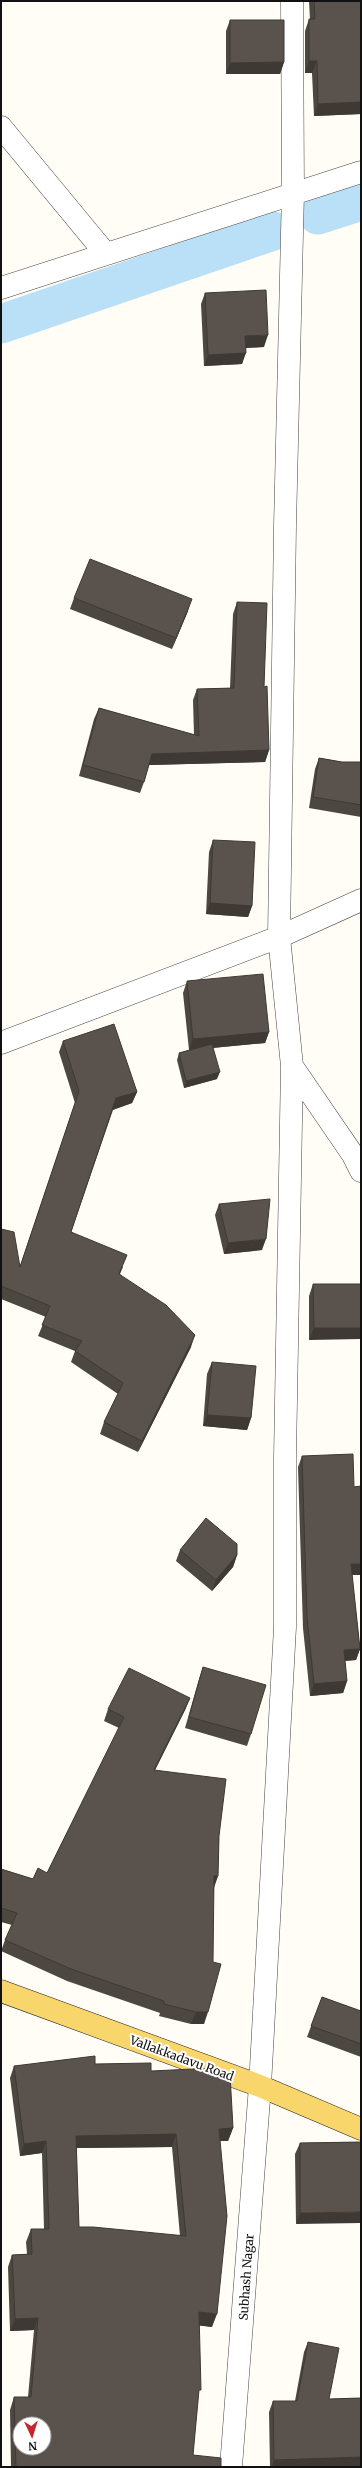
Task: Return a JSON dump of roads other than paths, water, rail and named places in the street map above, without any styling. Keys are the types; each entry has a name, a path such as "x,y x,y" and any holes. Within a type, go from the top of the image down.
{"main road":[{"name":"Vallakkadavu Road","path":"1,1991 260,2086 361,2129"}],"street":[{"name":"Subhash Nagar","path":"231,2467 260,2086 285,1627 285,1457 292,1066 279,937 285,526 293,192 292,1"},
{"path":"1,127 106,254"},
{"path":"1,288 293,192 361,172"},
{"path":"1,1043 279,937 361,900"},
{"path":"292,1066 353,1155 361,1171"}],"waterway":[{"path":"318,215 361,201"},
{"path":"1,324 273,231"}]}
